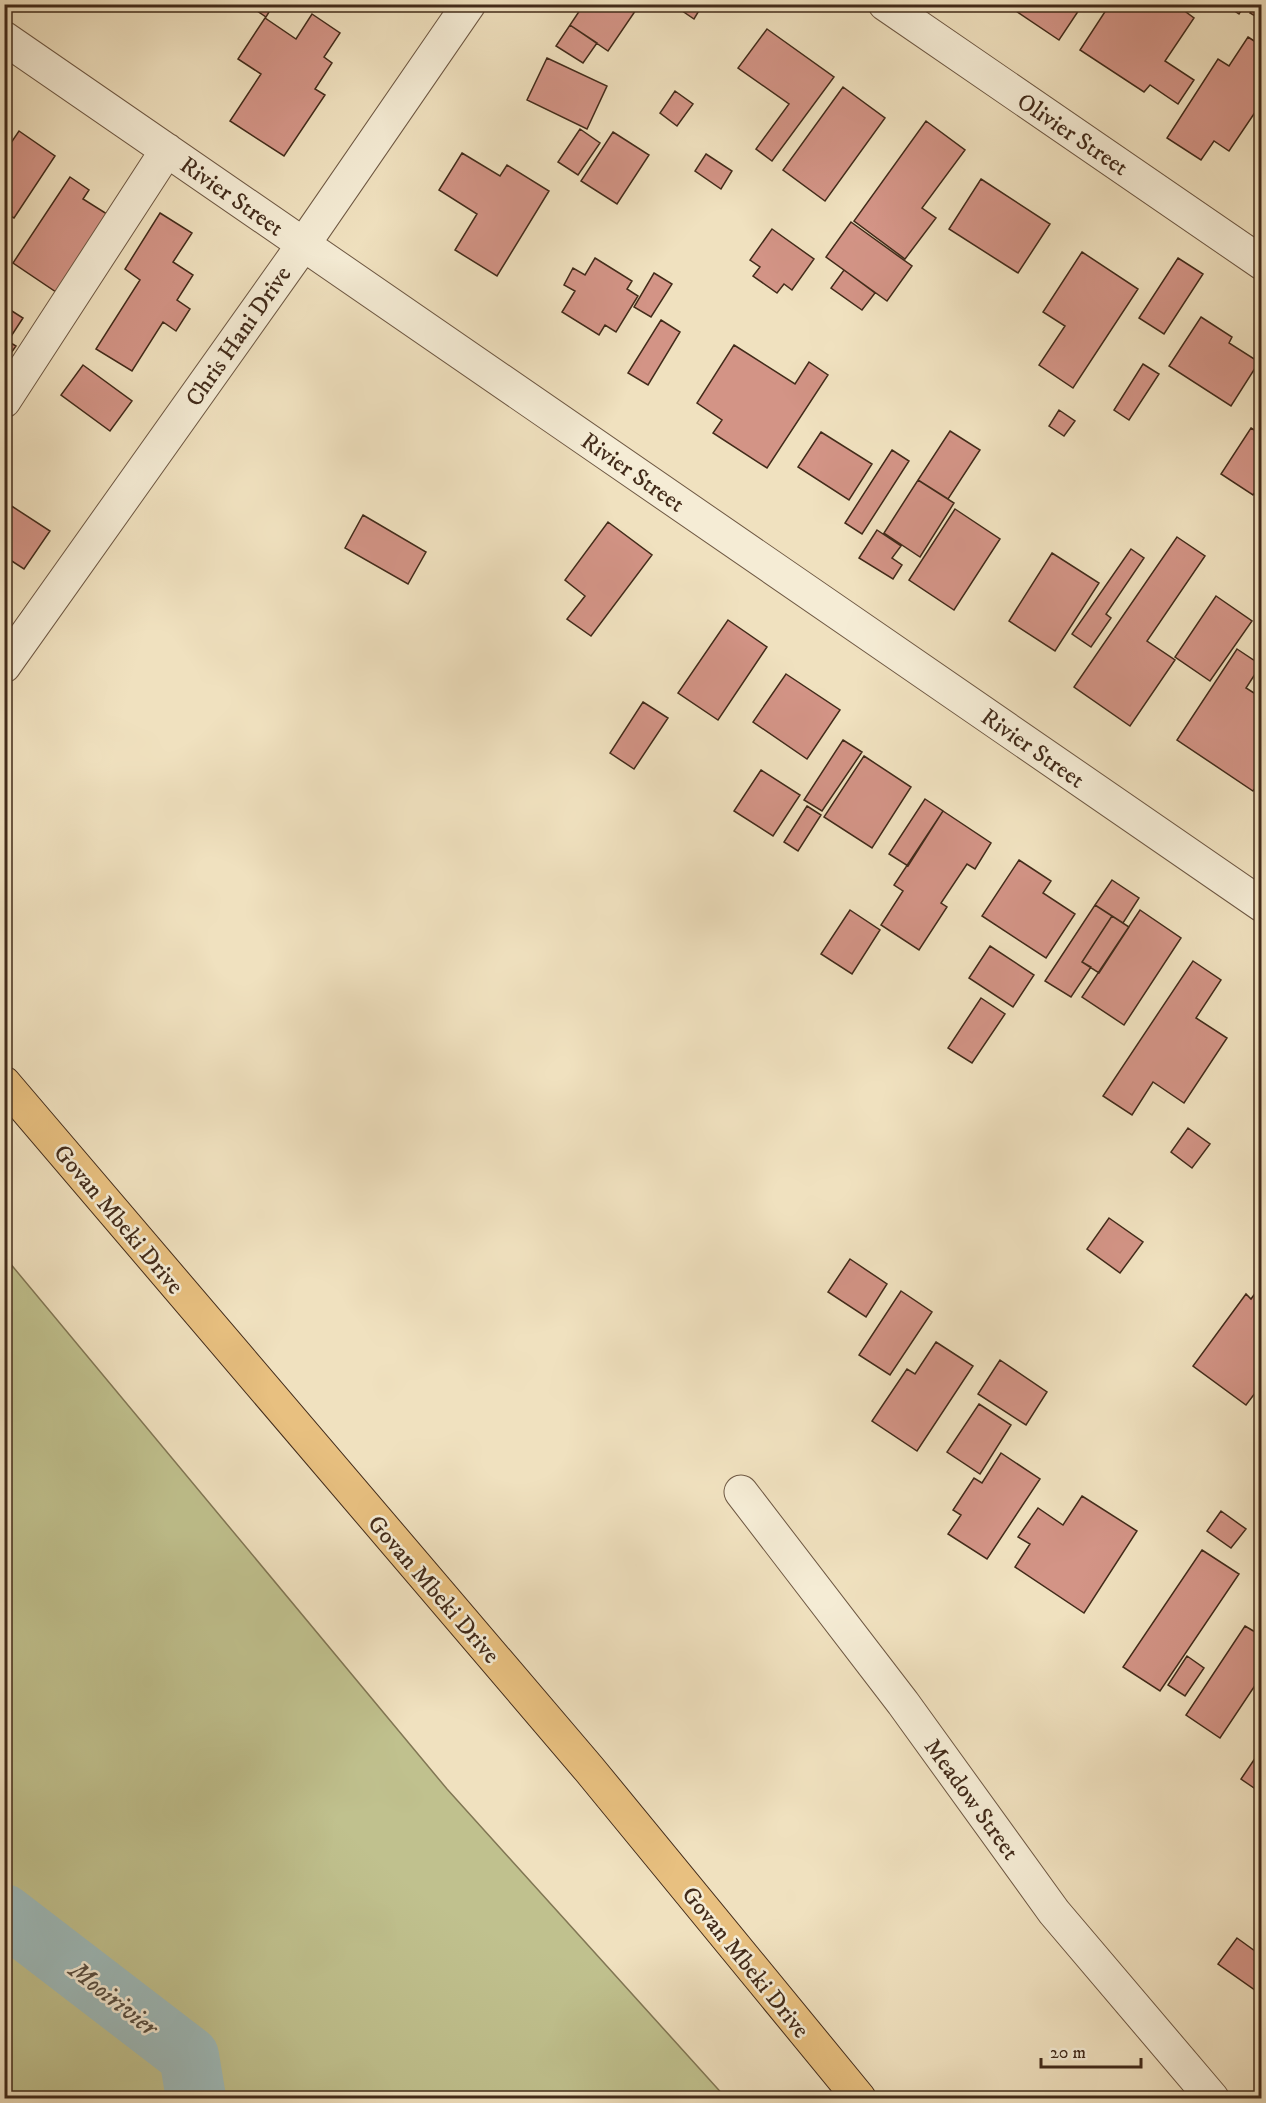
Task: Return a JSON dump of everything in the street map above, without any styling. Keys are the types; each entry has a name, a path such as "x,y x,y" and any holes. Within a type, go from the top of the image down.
{"main road":[{"name":"Govan Mbeki Drive","path":"4,1083 589,1769 859,2098"}],"street":[{"name":"Chris Hani Drive","path":"4,666 303,245 469,4"},
{"name":"Olivier Street","path":"885,4 1262,263"},
{"name":"Rivier Street","path":"4,38 1262,905"},
{"path":"4,400 167,150"},
{"name":"Meadow Street","path":"741,1492 903,1703 1054,1912 1212,2098"}],"green space":[{"path":"4,1256 447,1789 726,2098 5,2098"}],"building":[{"path":"247,4 274,4 266,17"},
{"path":"584,4 640,4 608,51 570,25"},
{"path":"672,4 703,4 694,19"},
{"path":"1012,4 1083,4 1059,40 1010,7"},
{"path":"1110,4 1175,4 1194,18 1165,61 1194,80 1178,104 1150,85 1144,92 1080,50"},
{"path":"1224,4 1245,4 1239,14"},
{"path":"1256,4 1262,4 1262,20 1250,13"},
{"path":"312,14 340,33 324,57 332,63 315,89 325,95 284,156 230,121 261,74 238,59 265,18 296,39"},
{"path":"570,25 597,43 583,63 556,46"},
{"path":"767,29 834,77 772,161 756,149 789,104 738,68"},
{"path":"1248,37 1262,46 1262,102 1229,151 1214,141 1201,160 1167,138 1218,59 1229,66"},
{"path":"547,58 607,86 587,129 527,100"},
{"path":"843,87 885,118 825,201 783,170"},
{"path":"675,91 693,104 677,126 660,113"},
{"path":"926,121 965,150 922,208 936,218 905,259 854,221"},
{"path":"580,129 600,143 578,175 558,162"},
{"path":"19,131 55,156 14,218 4,212 4,153"},
{"path":"613,132 649,155 617,204 581,181"},
{"path":"462,153 500,176 507,165 549,191 497,276 455,250 477,214 439,190"},
{"path":"706,154 732,171 721,189 695,171"},
{"path":"70,177 89,190 83,199 107,214 56,292 13,263"},
{"path":"981,179 1050,224 1018,273 949,229"},
{"path":"160,213 192,233 173,262 193,275 177,300 190,309 176,331 163,322 132,371 96,349 140,280 125,269"},
{"path":"851,222 912,266 887,301 826,257"},
{"path":"772,229 814,259 792,290 784,284 777,293 753,276 760,267 750,260"},
{"path":"1082,252 1138,289 1073,388 1039,365 1065,326 1043,312"},
{"path":"595,258 632,281 627,289 638,296 616,332 605,325 599,335 562,312 575,291 564,285 573,268 585,275"},
{"path":"1178,258 1203,274 1164,334 1139,318"},
{"path":"844,270 875,293 862,310 831,288"},
{"path":"654,273 672,284 651,317 634,307"},
{"path":"4,306 23,318 8,341 4,339"},
{"path":"1201,317 1232,337 1229,343 1259,362 1231,406 1169,366"},
{"path":"661,320 680,332 648,385 628,373"},
{"path":"4,339 16,346 4,363"},
{"path":"734,345 795,384 809,362 828,375 767,468 713,433 722,420 697,403"},
{"path":"1143,364 1159,374 1129,420 1114,410"},
{"path":"83,365 132,401 110,431 61,395"},
{"path":"1059,410 1075,421 1064,436 1049,426"},
{"path":"1251,428 1262,435 1262,454 1258,459 1262,461 1262,482 1253,495 1221,474"},
{"path":"950,431 980,450 948,499 918,480"},
{"path":"821,432 872,464 849,500 798,467"},
{"path":"892,450 909,461 862,534 845,523"},
{"path":"918,480 954,503 920,557 884,533"},
{"path":"10,505 50,531 24,569 4,556 4,514"},
{"path":"955,509 1000,539 954,610 909,580"},
{"path":"363,515 426,552 408,584 345,548"},
{"path":"608,522 652,555 591,636 567,619 585,596 565,580"},
{"path":"877,530 901,546 892,558 902,565 893,579 859,558"},
{"path":"1177,537 1205,556 1147,641 1175,660 1130,726 1074,687"},
{"path":"1131,549 1144,558 1106,614 1111,618 1091,647 1072,634"},
{"path":"1052,553 1099,583 1055,651 1009,621"},
{"path":"1216,596 1252,621 1210,681 1175,657"},
{"path":"728,620 767,647 718,720 678,693"},
{"path":"1237,649 1261,665 1246,688 1262,698 1262,778 1253,791 1177,740"},
{"path":"786,674 840,710 807,759 753,722"},
{"path":"643,702 668,718 634,769 610,753"},
{"path":"843,740 862,752 822,811 804,800"},
{"path":"864,756 911,787 872,848 824,817"},
{"path":"761,770 800,795 773,836 734,811"},
{"path":"925,799 943,811 908,866 889,854"},
{"path":"807,806 821,815 798,851 784,842"},
{"path":"943,811 991,843 975,869 967,864 941,903 947,907 919,950 881,925 903,891 894,885"},
{"path":"1019,860 1051,881 1043,893 1075,914 1046,958 982,916"},
{"path":"1112,880 1139,898 1123,923 1095,905"},
{"path":"1095,905 1112,916 1082,962 1091,967 1071,997 1045,981"},
{"path":"850,910 880,930 852,974 821,954"},
{"path":"1140,910 1181,938 1124,1025 1082,997"},
{"path":"1112,916 1129,927 1099,973 1082,962"},
{"path":"990,946 1034,975 1013,1007 969,978"},
{"path":"1193,961 1221,980 1196,1018 1227,1038 1184,1103 1153,1082 1132,1115 1103,1096"},
{"path":"981,998 1005,1014 972,1063 948,1048"},
{"path":"1188,1128 1210,1144 1192,1168 1171,1152"},
{"path":"1109,1218 1143,1242 1120,1273 1087,1249"},
{"path":"850,1259 887,1284 866,1317 828,1292"},
{"path":"1262,1284 1262,1384 1246,1405 1193,1366 1246,1294 1251,1299"},
{"path":"901,1291 932,1312 890,1375 859,1355"},
{"path":"936,1342 973,1366 917,1451 872,1421 907,1369 915,1374"},
{"path":"1000,1360 1047,1392 1026,1425 978,1394"},
{"path":"979,1404 1011,1425 980,1474 947,1452"},
{"path":"1001,1453 1040,1479 987,1559 948,1534 961,1515 953,1510 974,1478 982,1483"},
{"path":"1082,1496 1137,1531 1084,1613 1015,1567 1030,1544 1018,1537 1038,1508 1063,1525"},
{"path":"1221,1511 1246,1529 1231,1548 1207,1531"},
{"path":"1202,1550 1239,1574 1160,1691 1123,1667"},
{"path":"1245,1626 1262,1636 1262,1675 1220,1738 1186,1715"},
{"path":"1187,1656 1204,1668 1185,1696 1168,1685"},
{"path":"1262,1748 1262,1783 1257,1790 1241,1779"},
{"path":"1237,1938 1255,1951 1262,1942 1262,1995 1218,1964"}],"waterway":[{"name":"Mooirivier","path":"4,1914 189,2056 196,2098"}]}
